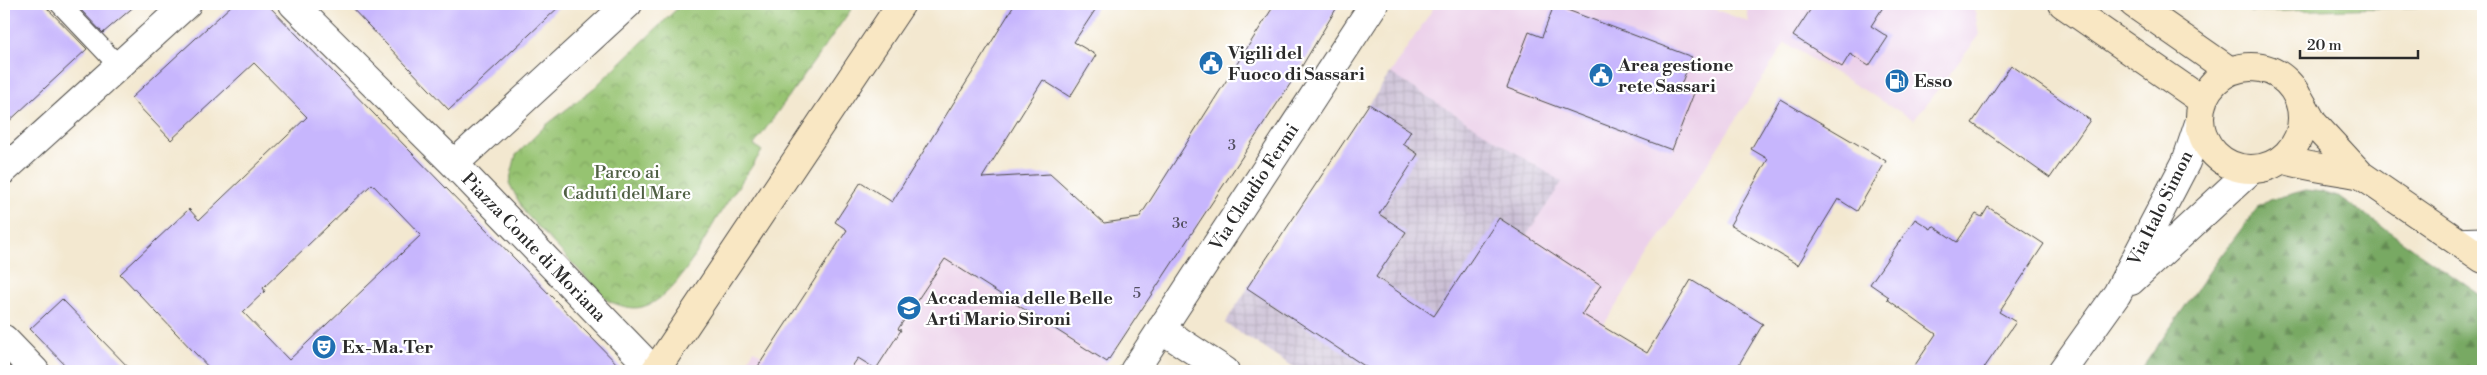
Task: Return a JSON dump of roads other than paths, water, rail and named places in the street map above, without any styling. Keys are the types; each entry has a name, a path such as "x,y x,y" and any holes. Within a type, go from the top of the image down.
{"main road":[{"name":"Piazza Conte di Moriana","path":"654,371 901,4"},
{"path":"2063,4 2201,110"},
{"path":"2134,4 2230,71"},
{"path":"2296,92 2301,105 2303,120 2300,135 2293,148 2283,159 2268,167 2252,169 2236,167 2216,155 2203,136 2201,110 2209,89 2218,78 2230,71 2259,67 2274,72 2286,80 2296,92 2313,123 2361,175 2483,260"},
{"path":"2283,159 2296,164 2335,169 2361,175"}],"street":[{"path":"4,170 187,4"},
{"path":"293,4 454,164"},
{"name":"Piazza Conte di Moriana","path":"628,4 454,164 654,371"},
{"name":"Via Claudio Fermi","path":"1134,371 1374,4"},
{"name":"Via Italo Simon","path":"2062,371 2117,294 2186,162 2201,110"},
{"name":"Via Italo Simon","path":"2117,294 2252,169"},
{"path":"1161,329 1225,371"},
{"path":"4,339 35,371"}],"lane":[{"path":"60,4 118,66"},
{"path":"2452,238 2483,237"}],"place":[{"name":"Vigili del Fuoco di Sassari","path":"1211,63"},
{"name":"Area gestione rete Sassari","path":"1601,75"},
{"name":"Esso","path":"1897,81"},
{"name":"Accademia delle Belle Arti Mario Sironi","path":"909,308"},
{"name":"Ex-Ma.Ter","path":"324,347"}],"park label":[{"name":"Parco ai Caduti del Mare","path":"627,182"}]}
